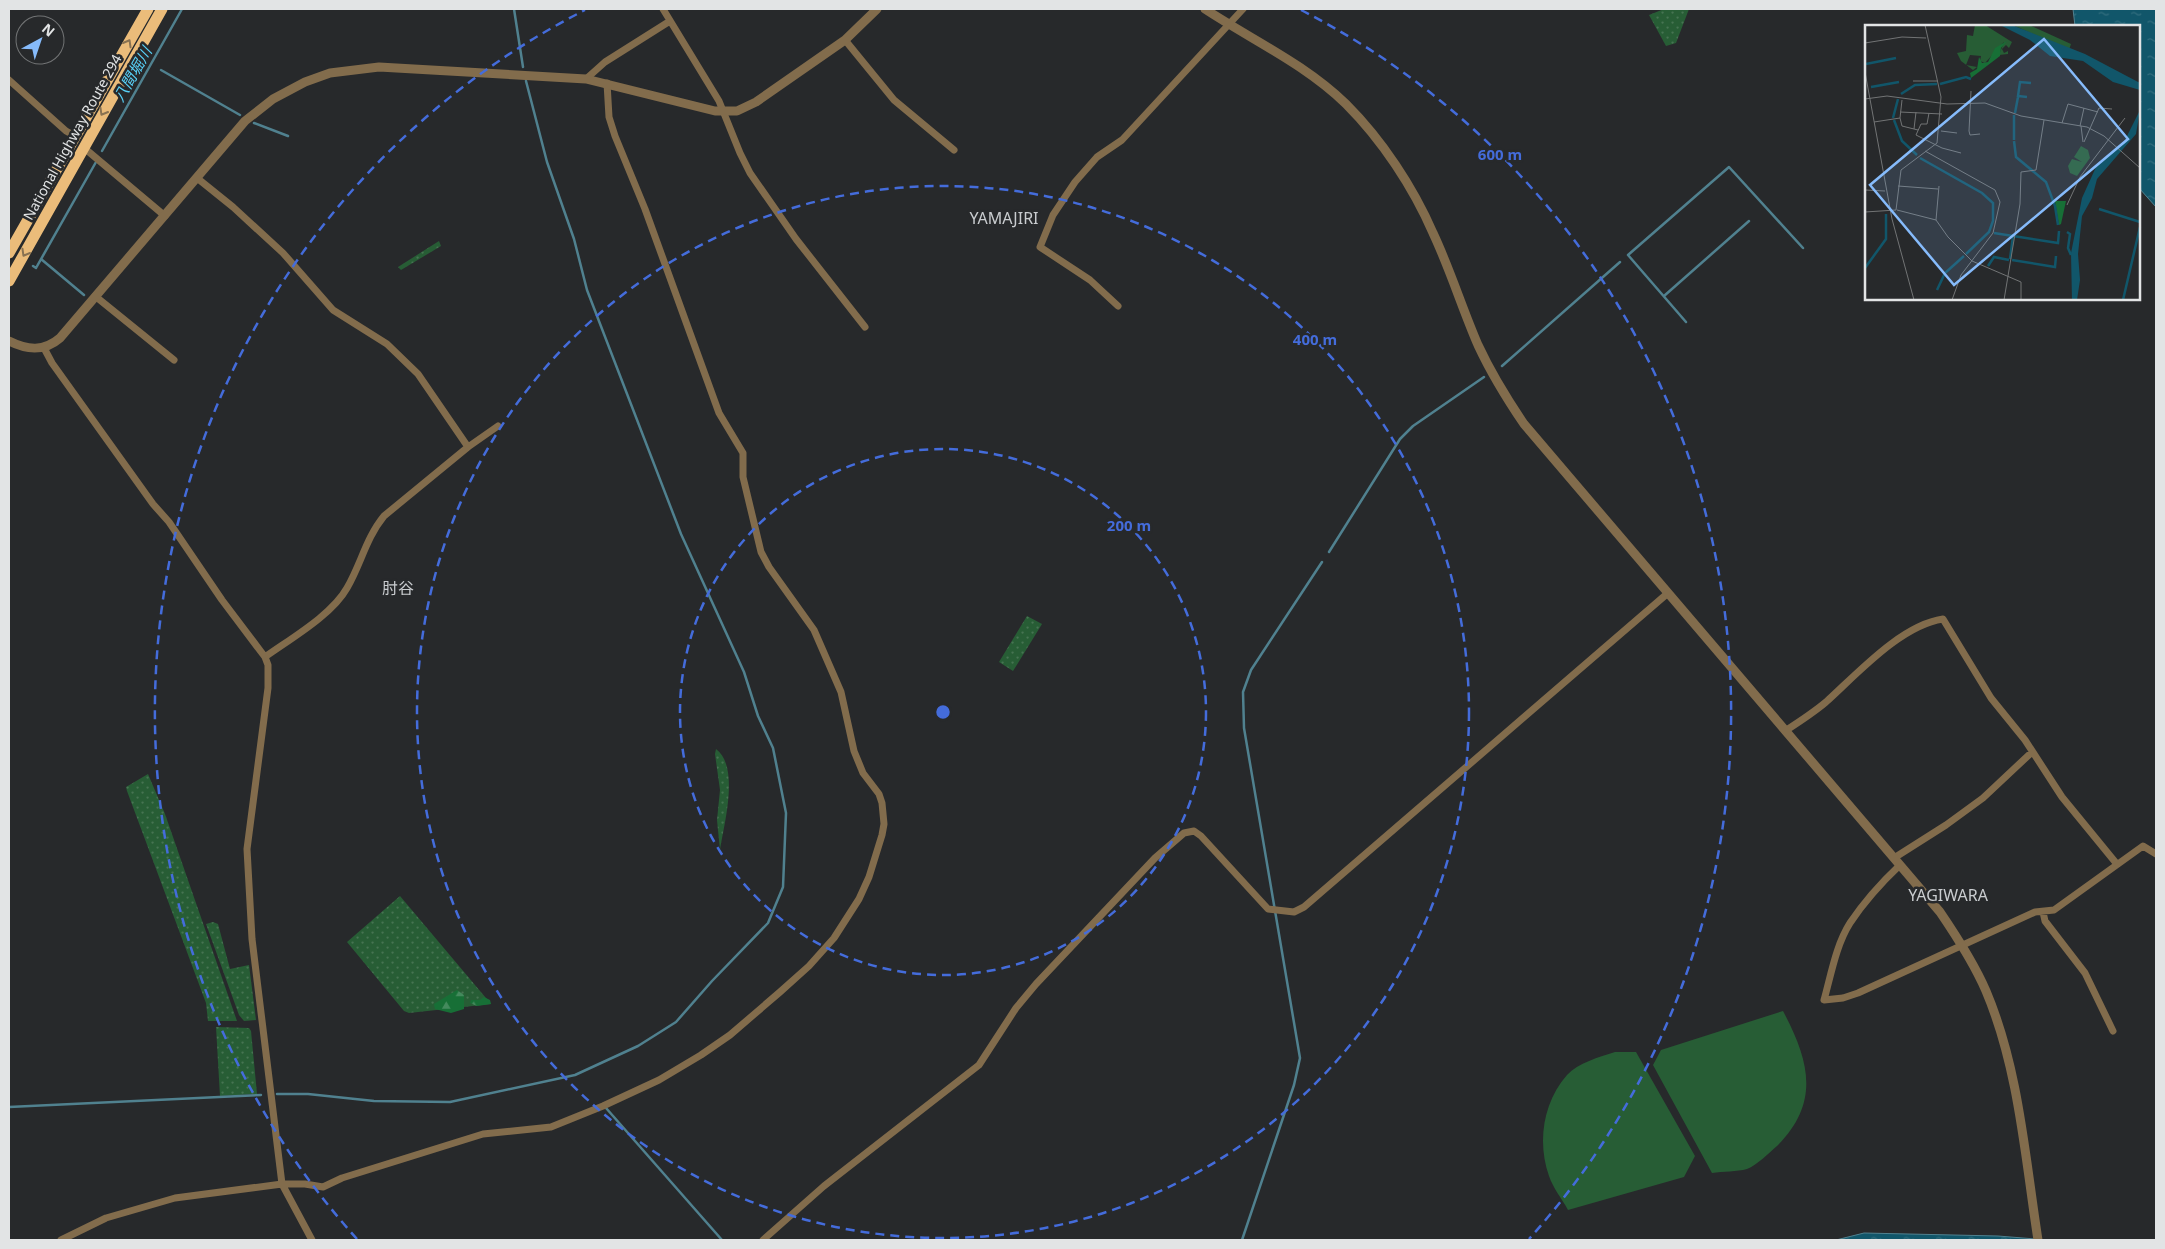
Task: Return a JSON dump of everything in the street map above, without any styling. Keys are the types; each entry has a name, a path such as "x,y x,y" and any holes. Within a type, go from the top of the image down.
{"highway":[{"name":"National Highway Route 294","path":"9,253 148,9"},
{"name":"National Highway Route 294","path":"9,281 162,9"}],"street":[{"path":"663,9 719,100 750,173 796,239 865,327"},
{"path":"9,341 24,348 44,348 60,338 232,135 256,111 287,90 330,73 367,67 390,67 586,79 723,112 738,111 749,107 845,40 877,9"},
{"path":"1205,9 1287,58 1322,83 1347,105 1390,158 1412,192 1433,232 1478,344 1510,404 1548,454 1940,912 1963,946 1986,990 2000,1030 2013,1076 2038,1240"},
{"path":"1118,306 1090,280 1040,247 1053,215 1075,182 1097,158 1122,140 1243,9"},
{"path":"586,79 610,58 670,21"},
{"path":"845,40 894,100 954,150"},
{"path":"9,80 66,131 75,136"},
{"path":"61,1240 106,1218 137,1208 203,1193 282,1184 305,1184 324,1187 342,1178 483,1134 551,1127 603,1106 659,1080 730,1035 809,966 848,920 869,877 884,824 879,794 858,763 842,692 814,630 769,567 761,552 743,478 743,453 719,413 645,209 615,136 609,117 607,83"},
{"path":"83,147 165,216"},
{"path":"197,178 234,207 283,253 333,310 387,344 418,374 468,447"},
{"path":"95,296 174,360"},
{"path":"44,348 69,387 265,657 268,665 268,688 247,862 262,1029 282,1184 312,1240"},
{"path":"265,657 335,604 347,588 373,529 384,516 468,447 498,426"},
{"path":"763,1240 824,1186 979,1065 1026,995 1150,863 1184,833 1194,831 1201,836 1268,909 1294,912 1304,907 1668,593"},
{"path":"1785,731 1824,703 1899,640 1919,626 1943,619 1991,698 2016,728 2062,797 2116,863"},
{"path":"1894,858 1946,825 1983,798 2032,752"},
{"path":"1900,865 1884,881 1850,924 1841,943 1824,1000 1843,998 1858,993 2035,912 2054,910 2116,863 2143,846 2156,854"},
{"path":"2043,912 2045,922 2085,973 2113,1031"}],"green space":[{"path":"1664,9 1689,9 1676,43 1666,46 1649,15"},
{"path":"439,241 441,246 401,270 398,267"},
{"path":"1027,616 1042,624 1013,671 999,662"},
{"path":"716,749 723,757 729,782 729,796 720,850 717,820 720,790"},
{"path":"148,774 165,814 237,1021 208,1021 206,1003 126,787"},
{"path":"400,896 491,1004 409,1013 404,1011 347,942"},
{"path":"213,922 218,924 230,969 249,965 256,1020 244,1021 239,1015 206,924"},
{"path":"457,990 464,995 464,1009 451,1013 435,1009 434,1004"},
{"path":"484,997 490,1000 491,1004 477,1006 470,1003 471,1000 480,1000"},
{"path":"1783,1011 1792,1029 1804,1064 1806,1080 1805,1097 1800,1113 1791,1130 1777,1146 1755,1165 1743,1170 1712,1173 1653,1065 1661,1050"},
{"path":"216,1027 249,1028 251,1031 257,1094 220,1096"},
{"path":"1615,1052 1636,1052 1695,1156 1684,1177 1568,1210 1553,1185 1545,1163 1543,1136 1548,1110 1552,1097 1567,1075 1589,1061"}],"water":[{"path":"2073,9 2156,9 2156,207 2140,189 2140,25 2075,25"},
{"path":"1864,1233 1998,1236 2048,1240 1836,1240"}],"waterway":[{"name":"八間堀川","path":"102,151 182,9"},
{"path":"514,9 523,67"},
{"path":"161,70 240,115"},
{"path":"277,1094 308,1094 374,1101 450,1102 575,1075 638,1046 676,1022 712,981 768,923 783,887 786,813 773,748 758,716 744,672 681,534 587,290 574,239 547,162 526,81"},
{"path":"254,123 288,136"},
{"name":"八間堀川","path":"33,266 36,268 96,162"},
{"path":"1686,322 1628,255 1729,167 1803,248"},
{"path":"1664,296 1749,221"},
{"path":"41,259 84,295"},
{"path":"1502,366 1620,262"},
{"path":"1329,552 1400,439 1413,426 1484,377"},
{"path":"1242,1240 1294,1085 1300,1058 1244,728 1243,692 1251,670 1322,562"},
{"path":"9,1107 261,1095"},
{"path":"606,1108 722,1240"}],"district":[{"name":"YAMAJIRI","path":"1004,218"},
{"name":"肘谷","path":"398,588"},
{"name":"YAGIWARA","path":"1948,895"}]}
